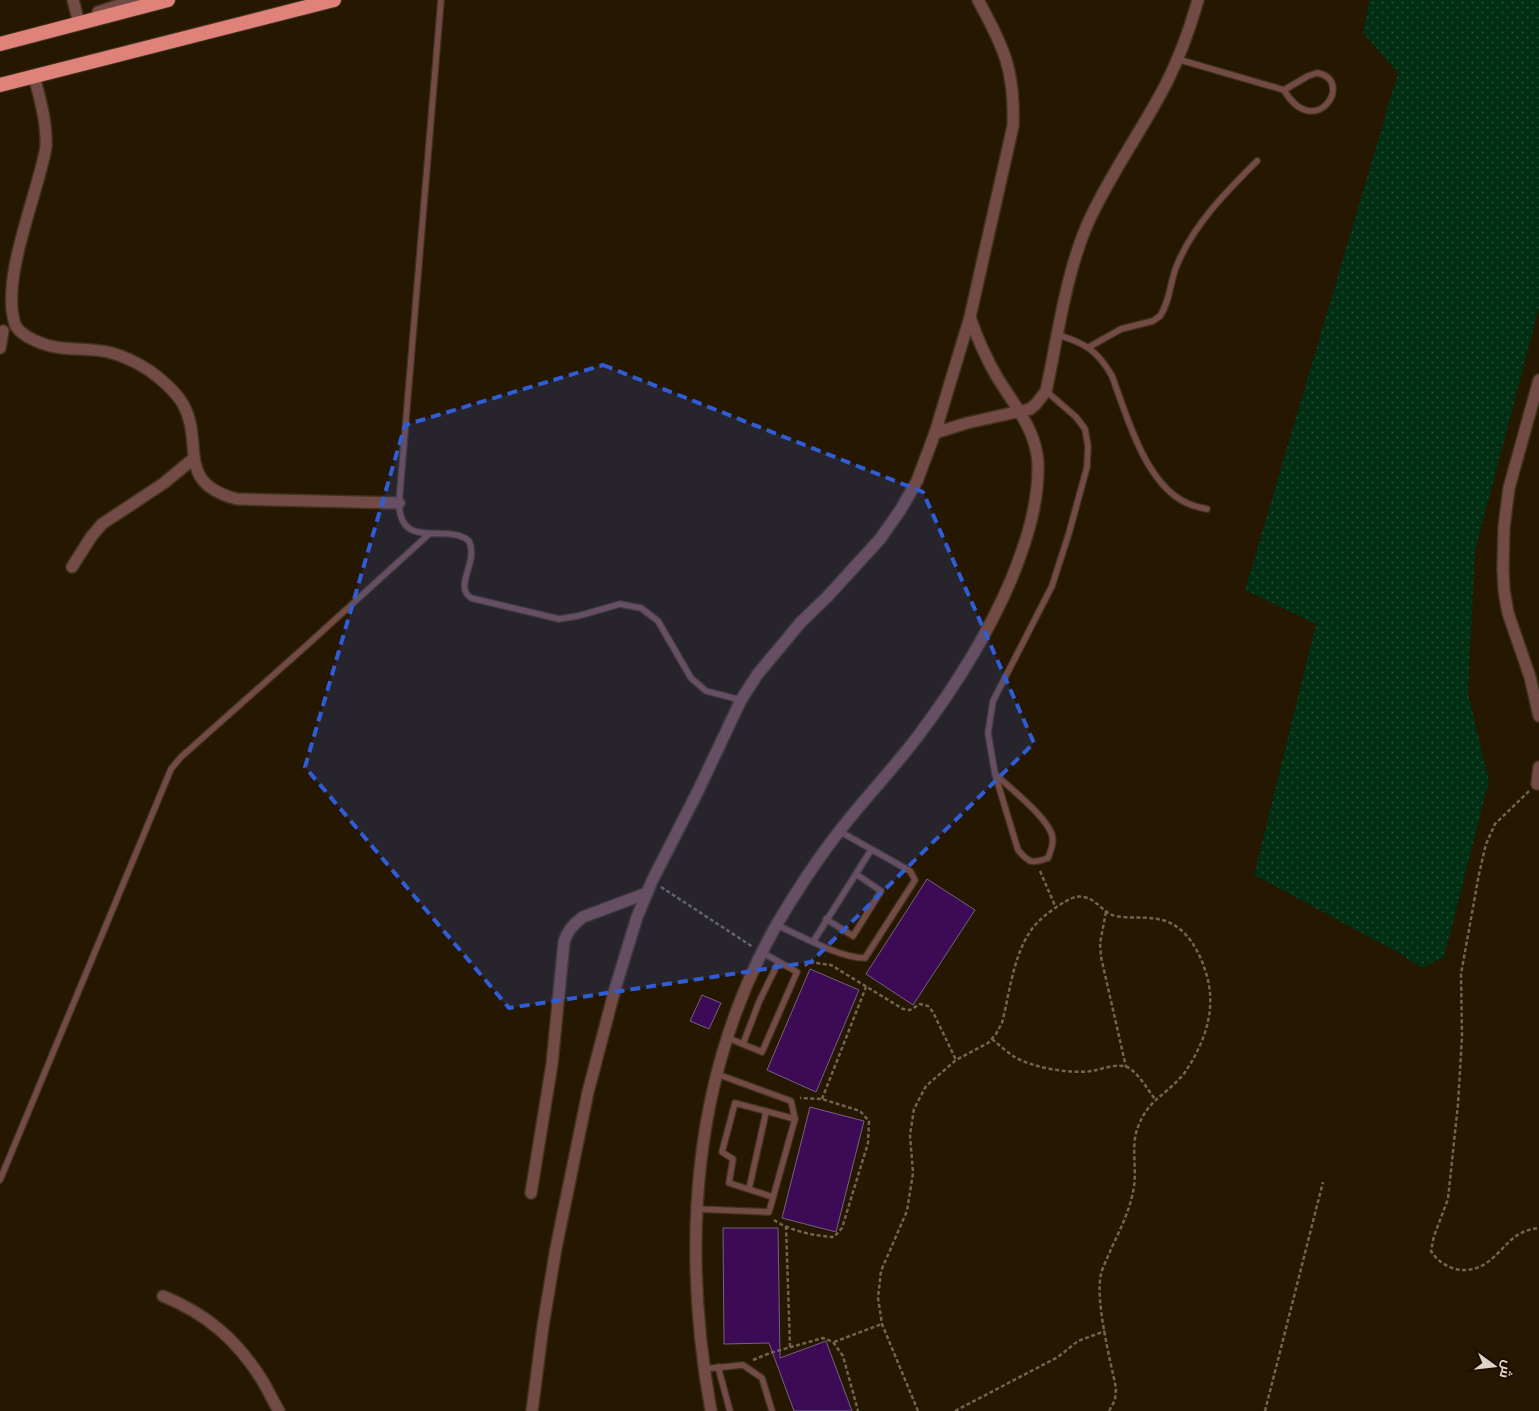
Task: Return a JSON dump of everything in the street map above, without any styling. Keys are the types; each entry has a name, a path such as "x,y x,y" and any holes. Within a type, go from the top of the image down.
{"highway":[{"path":"4,44 168,0"},
{"path":"0,85 334,0"}],"street":[{"path":"73,0 78,19"},
{"path":"4,44 134,0"},
{"path":"532,1411 556,1248 588,1092 623,962 646,893 698,791 741,700 757,674 776,650 880,539 901,509 917,481 935,433 970,317 1013,126 1014,102 1006,55 978,0"},
{"path":"935,433 967,422 1030,409 1046,391 1071,272 1088,225 1103,194 1166,82 1177,58 1198,0"},
{"path":"34,76 44,116 46,147 17,253 11,293 12,314 16,326 23,334 40,344 62,350 110,353 124,357 151,372 174,392 184,406 190,423 193,459 197,471 209,486 225,496 237,499 399,503"},
{"path":"711,1411 703,1369 697,1315 695,1264 696,1209 707,1118 716,1074 728,1038 744,994 763,953 777,925 807,877 839,831 922,730 954,686 980,645 1000,604 1025,543 1034,506 1038,480 1035,445 1020,411 1007,394 986,356 970,317"},
{"path":"0,348 2,331 16,326"},
{"path":"1539,380 1509,488 1504,527 1503,569 1508,613 1530,677 1539,716"},
{"path":"72,567 91,537 102,524 164,484 193,459"},
{"path":"1537,784 1539,767"},
{"path":"532,1193 552,1064 566,934 583,917 646,893"},
{"path":"163,1296 184,1304 222,1331 252,1365 279,1411"}],"lane":[{"path":"441,0 399,514 405,526 428,535 459,535 470,542 473,553 464,586 466,593 471,598 559,619 578,616 620,604 641,608 658,621 691,678 706,691 741,700"},
{"path":"1177,58 1284,90 1297,105 1309,111 1320,110 1330,102 1333,89 1330,80 1318,73 1308,76 1284,90"},
{"path":"1089,347 1121,329 1153,321 1160,316 1176,266 1190,239 1218,201 1257,161"},
{"path":"1058,335 1078,341 1089,347 1106,365 1142,452 1160,482 1181,500 1196,507 1207,509"},
{"path":"995,774 1042,818 1052,834 1052,847 1048,858 1037,862 1027,860 1018,850 995,774 988,733 993,701 1052,586 1087,468 1088,446 1086,430 1076,417 1046,391"},
{"path":"0,1180 171,769 181,757 428,535"},
{"path":"777,925 813,942 855,958 865,958 915,880 910,871 839,831"},
{"path":"813,942 872,850"},
{"path":"826,919 853,936 882,891 856,874"},
{"path":"728,1038 762,1052 797,972 763,953"},
{"path":"743,1044 759,1002 778,963"},
{"path":"696,1209 769,1212 795,1119 791,1101 716,1074"},
{"path":"773,1198 730,1183 733,1159 722,1152 735,1103 795,1119"},
{"path":"748,1189 766,1112"},
{"path":"703,1369 742,1365 762,1378 772,1411"},
{"path":"718,1367 730,1411"}],"path":[{"path":"1537,784 1495,824 1486,844 1478,874 1461,974 1461,1047 1448,1199 1430,1251 1436,1260 1446,1266 1468,1270 1485,1264 1523,1231 1539,1228"},
{"path":"1037,862 1056,908"},
{"path":"652,881 763,953"},
{"path":"918,1411 882,1324 878,1298 881,1271 907,1211 913,1173 910,1135 914,1109 926,1086 956,1060 978,1050 992,1039 1002,1023 1025,938 1038,922 1056,908 1075,897 1090,899 1114,916 1162,920 1179,928 1190,939 1198,952 1211,1001 1209,1018 1203,1038 1181,1078 1155,1099 1138,1127 1135,1142 1134,1189 1128,1212 1101,1272 1098,1289 1116,1388 1115,1400 1110,1411"},
{"path":"1106,912 1100,943 1100,957 1126,1067"},
{"path":"797,972 809,962 831,965 903,1009 910,1010 920,1004 928,1006 933,1012 956,1060"},
{"path":"822,1098 866,987"},
{"path":"992,1039 1014,1056 1037,1065 1061,1070 1090,1071 1117,1066 1126,1067 1133,1072 1155,1099"},
{"path":"769,1212 774,1221 786,1226 821,1236 834,1237 842,1228 868,1143 869,1121 860,1111 822,1098 801,1098 791,1101"},
{"path":"1265,1411 1323,1182"},
{"path":"786,1226 790,1347"},
{"path":"833,1342 882,1324"},
{"path":"956,1411 1058,1357 1078,1341 1105,1331"},
{"path":"742,1365 770,1352 822,1338 833,1342 842,1356 858,1411"}],"highlighted area":[{"path":"603,365 923,492 1034,743 811,962 509,1008 305,767 405,425"}],"green space":[{"path":"1370,0 1539,0 1539,308 1475,551 1468,693 1489,781 1444,957 1422,968 1397,952 1254,875 1316,624 1245,590 1398,73 1363,33"}],"building":[{"path":"927,879 975,910 913,1005 866,974"},
{"path":"810,969 859,990 816,1092 767,1070"},
{"path":"702,995 721,1003 709,1029 690,1021"},
{"path":"810,1107 864,1121 836,1232 782,1218"},
{"path":"723,1228 778,1228 780,1358 826,1341 852,1411 794,1411 769,1343 724,1344"}]}
